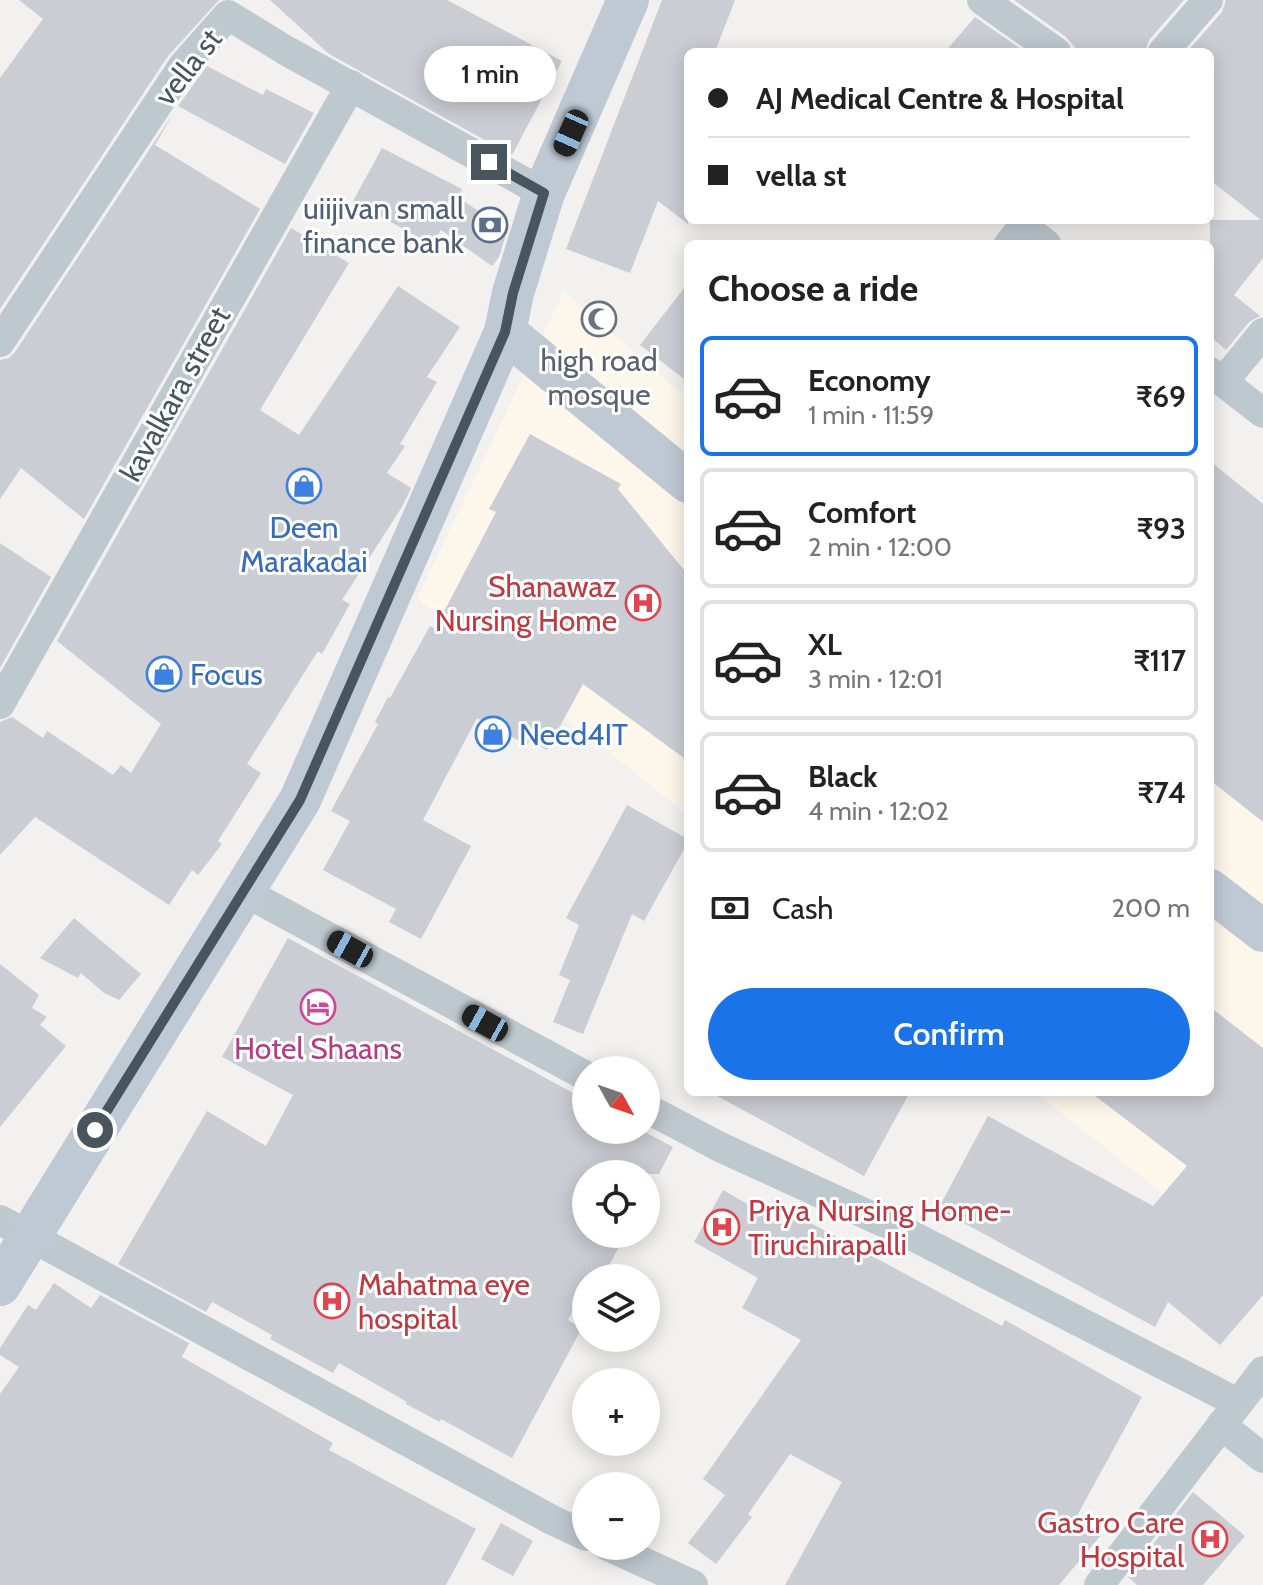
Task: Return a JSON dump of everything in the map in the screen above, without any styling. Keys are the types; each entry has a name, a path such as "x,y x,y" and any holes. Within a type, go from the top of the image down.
{"main road":[{"path":"0,1285 15,1228 243,891 300,800 505,332 513,293 544,193 628,0"},
{"path":"505,332 684,479"},
{"path":"1214,893 1263,931"}],"street":[{"path":"982,0 1050,48"},
{"path":"1166,48 1208,0"},
{"name":"vella st","path":"0,342 219,8 285,50 544,193"},
{"name":"kavalkara street","path":"0,704 351,85"},
{"path":"1263,333 1216,377 1263,413"},
{"path":"243,891 572,1068"},
{"path":"660,1115 720,1147 903,1231 1230,1414 1263,1458"},
{"path":"15,1228 572,1529"},
{"path":"1099,1585 1263,1371"},
{"path":"639,1560 693,1585"}],"shaded area":[{"path":"564,291 684,396 684,812 417,599"},
{"path":"1214,643 1263,683 1263,1274 1040,1096 1214,1096"}],"building":[{"path":"19,0 219,0 168,56 0,309 0,78 43,19"},
{"path":"270,0 447,0 562,61 512,155 329,54"},
{"path":"662,0 735,0 717,48 684,48 684,221 658,201 630,273 566,249"},
{"path":"1014,0 1184,0 1149,40 1146,48 1076,48 1066,37"},
{"path":"1226,0 1263,0 1263,258 1234,295 1260,316 1249,322 1226,350 1214,340 1214,240 1210,240 1210,224 1214,224 1214,220 1261,220 1214,183 1214,48 1190,48 1222,12"},
{"path":"975,17 1019,48 948,48"},
{"path":"207,66 263,95 266,89 314,113 285,164 178,106"},
{"path":"173,114 155,145 260,209 84,519 21,468 0,499 0,360 9,358 15,352"},
{"path":"382,148 462,189 458,197 507,231 499,257 492,266 441,230 432,245 353,201"},
{"path":"291,228 349,263 260,410 299,435 398,286 460,327 427,377 437,382 400,444 405,446 387,473 411,488 342,600 350,604 322,654 318,651 247,764 261,773 218,841 222,844 198,875 192,870 169,905 35,817 0,855 0,722 12,717 43,738 47,731 113,775 121,765 131,773 161,724 57,641"},
{"path":"684,288 684,379 640,345"},
{"path":"530,434 621,484 618,489 684,570 684,758 583,684 547,750 529,741 527,745 477,718 423,820 471,846 421,939 389,922 396,909 323,870 350,821 331,811 378,724 375,722 388,697 430,626 435,629 496,512 489,509"},
{"path":"1214,464 1263,504 1263,822 1214,783"},
{"path":"0,543 51,577 0,668"},
{"path":"627,805 684,837 684,849 644,921 632,914 583,1034 553,1022 570,980 559,975 579,925 566,918"},
{"path":"74,918 141,974 119,1000 104,993 81,973 78,978 40,958"},
{"path":"288,938 572,1092 572,1144 660,1144 660,1140 673,1147 660,1172 660,1160 572,1160 572,1248 618,1248 610,1264 572,1264 572,1312 568,1320 572,1322 572,1347 512,1458 441,1419 440,1422 406,1404 339,1363 333,1373 270,1339 272,1335 212,1302 206,1312 118,1264 207,1111 266,1146 293,1095 222,1057"},
{"path":"0,964 39,995 32,1008 47,1017 40,1025 66,1046 0,1127"},
{"path":"1214,1010 1263,1048 1263,1295 1220,1345 1168,1302 1155,1327 938,1209 988,1116 1153,1206 1187,1166 1095,1096 1214,1096"},
{"path":"717,1096 908,1096 864,1176"},
{"path":"723,1190 787,1227 794,1214 1002,1326 1005,1320 1142,1397 1078,1514 1102,1534 1059,1585 785,1585 842,1482 790,1454 748,1514 752,1517 716,1564 688,1543 725,1495 703,1479 801,1340 742,1308 758,1278 694,1242"},
{"path":"54,1283 91,1308 100,1295 189,1343 182,1357 333,1443 329,1450 476,1529 446,1585 0,1585 0,1394 19,1367 0,1355 0,1348 28,1305 36,1310"},
{"path":"1193,1492 1245,1536 1203,1585 1137,1585 1128,1577"},
{"path":"501,1523 533,1541 513,1576 481,1559"}],"place":[{"name":"uiijivan small finance bank","path":"490,225"},
{"name":"high road mosque","path":"599,319"},
{"name":"Deen Marakadai","path":"304,486"},
{"name":"Shanawaz Nursing Home","path":"643,603"},
{"name":"Focus","path":"164,674"},
{"name":"Need4IT","path":"493,734"},
{"name":"Hotel Shaans","path":"318,1007"},
{"name":"Priya Nursing Home- Tiruchirapalli","path":"722,1227"},
{"name":"Mahatma eye hospital","path":"332,1301"},
{"name":"Gastro Care Hospital","path":"1210,1539"}],"route":[{"path":"95,1130 300,800 505,332 513,293 544,193 489,162"}]}
